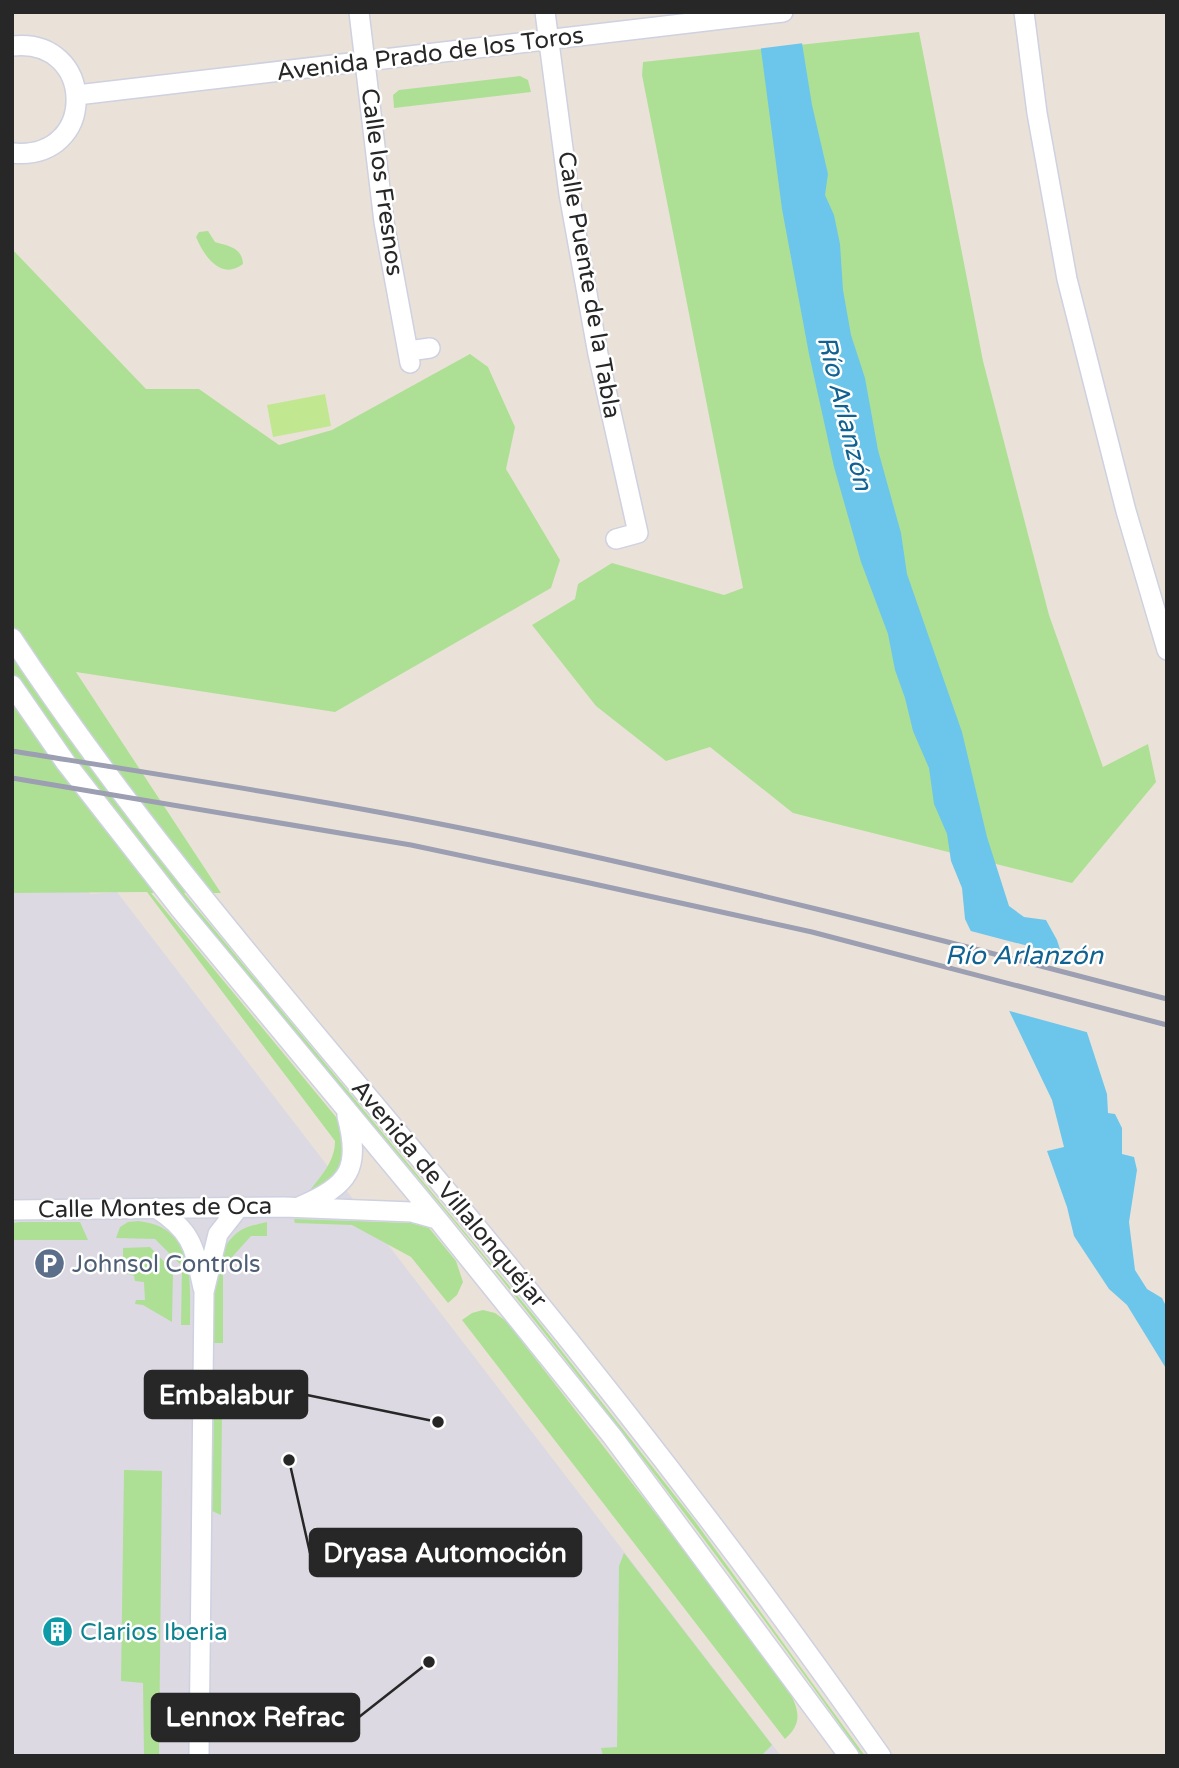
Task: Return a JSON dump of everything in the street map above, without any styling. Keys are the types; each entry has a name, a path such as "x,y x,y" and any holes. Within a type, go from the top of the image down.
{"street":[{"name":"Calle los Fresnos","path":"359,12 384,222 410,357 430,348"},
{"name":"Calle Puente de la Tabla","path":"545,12 569,194 598,354 638,533 616,539"},
{"name":"Avenida Prado de los Toros","path":"77,95 783,12"},
{"path":"1024,12 1037,114 1067,279 1126,512 1167,650"},
{"path":"12,46 40,48 55,55 67,67 75,82 77,95 76,115 69,130 57,143 35,153 12,153"},
{"name":"Avenida de Villalonquéjar","path":"12,638 80,738 170,853 258,964 540,1304 694,1499 881,1756"},
{"name":"Avenida de Villalonquéjar","path":"12,685 117,831 233,977 438,1220 612,1436 849,1756"},
{"name":"Calle Montes de Oca","path":"298,1207 329,1194 348,1171 352,1136 344,1108"},
{"path":"199,1756 204,1292 218,1234 240,1206"},
{"name":"Calle Montes de Oca","path":"12,1210 298,1207 412,1212 438,1220"},
{"path":"156,1208 178,1222 189,1238 204,1292"}],"shaded area":[{"path":"89,891 90,894 117,892 781,1756 12,1756 12,893"}],"green space":[{"path":"919,32 983,361 1049,615 1103,767 1148,744 1156,782 1072,883 793,813 710,747 666,761 596,706 532,625 575,599 578,584 612,563 724,595 743,588 642,75 643,62"},
{"path":"520,76 528,80 531,92 394,108 393,95 399,90"},
{"path":"208,231 215,242 237,251 243,264 228,270 214,264 196,237 199,232"},
{"path":"12,249 146,389 199,389 279,445 332,430 470,354 488,367 515,427 506,469 560,560 551,588 335,712 76,672 221,893 184,893 535,1317 694,1520 865,1756 862,1756 684,1512 545,1334 180,893 151,893 336,1117 346,1133 343,1163 332,1181 308,1193 330,1162 335,1141 147,892 12,893"},
{"path":"325,394 331,426 273,437 267,405"},
{"path":"294,1219 411,1223 429,1228 456,1261 463,1282 457,1295 448,1303 411,1257 352,1225 295,1223"},
{"path":"80,1222 88,1240 12,1240 12,1223"},
{"path":"128,1222 157,1225 171,1233 180,1245 189,1274 190,1325 181,1325 182,1266 155,1239 116,1238 120,1227"},
{"path":"267,1222 267,1236 251,1236 223,1267 223,1343 214,1343 215,1282 223,1251 230,1239 241,1230"},
{"path":"150,1247 173,1271 172,1322 143,1305 135,1304 136,1300 145,1300 144,1282 135,1281 134,1276 123,1272 123,1248"},
{"path":"483,1310 495,1313 506,1321 715,1590 791,1695 797,1718 794,1729 785,1739 462,1320"},
{"path":"222,1404 221,1515 212,1511 214,1405"},
{"path":"124,1470 162,1471 159,1756 144,1756 143,1683 121,1681"},
{"path":"624,1553 772,1745 761,1756 603,1756 601,1748 617,1747 619,1566"}],"water":[{"name":"Río Arlanzón","path":"756,12 797,12 812,105 828,174 825,195 834,215 840,244 843,290 851,335 865,378 878,450 901,533 907,574 962,732 987,837 1009,906 1024,917 1046,920 1057,940 1107,1094 1108,1113 1115,1114 1122,1128 1122,1154 1134,1157 1137,1170 1129,1222 1135,1270 1147,1289 1162,1298 1167,1308 1167,1370 1127,1305 1109,1289 1074,1236 1067,1207 1047,1151 1064,1147 1052,1100 965,919 962,888 951,861 947,834 934,804 929,768 913,731 895,670 888,634 861,562 834,467 809,354 782,209"}],"pier":[{"path":"753,12 800,12 804,43 757,49"},
{"path":"967,930 1066,956 1090,1033 1006,1010"}],"railway":[{"path":"12,751 363,809 566,850 825,911 1167,999"},
{"path":"12,778 411,845 576,880 812,932 1167,1025"}],"place":[{"name":"Johnsol Controls","path":"49,1264"},
{"name":"Embalabur","path":"438,1422"},
{"name":"Dryasa Automoción","path":"289,1460"},
{"name":"Clarios Iberia","path":"57,1632"},
{"name":"Lennox Refrac","path":"429,1662"}]}
